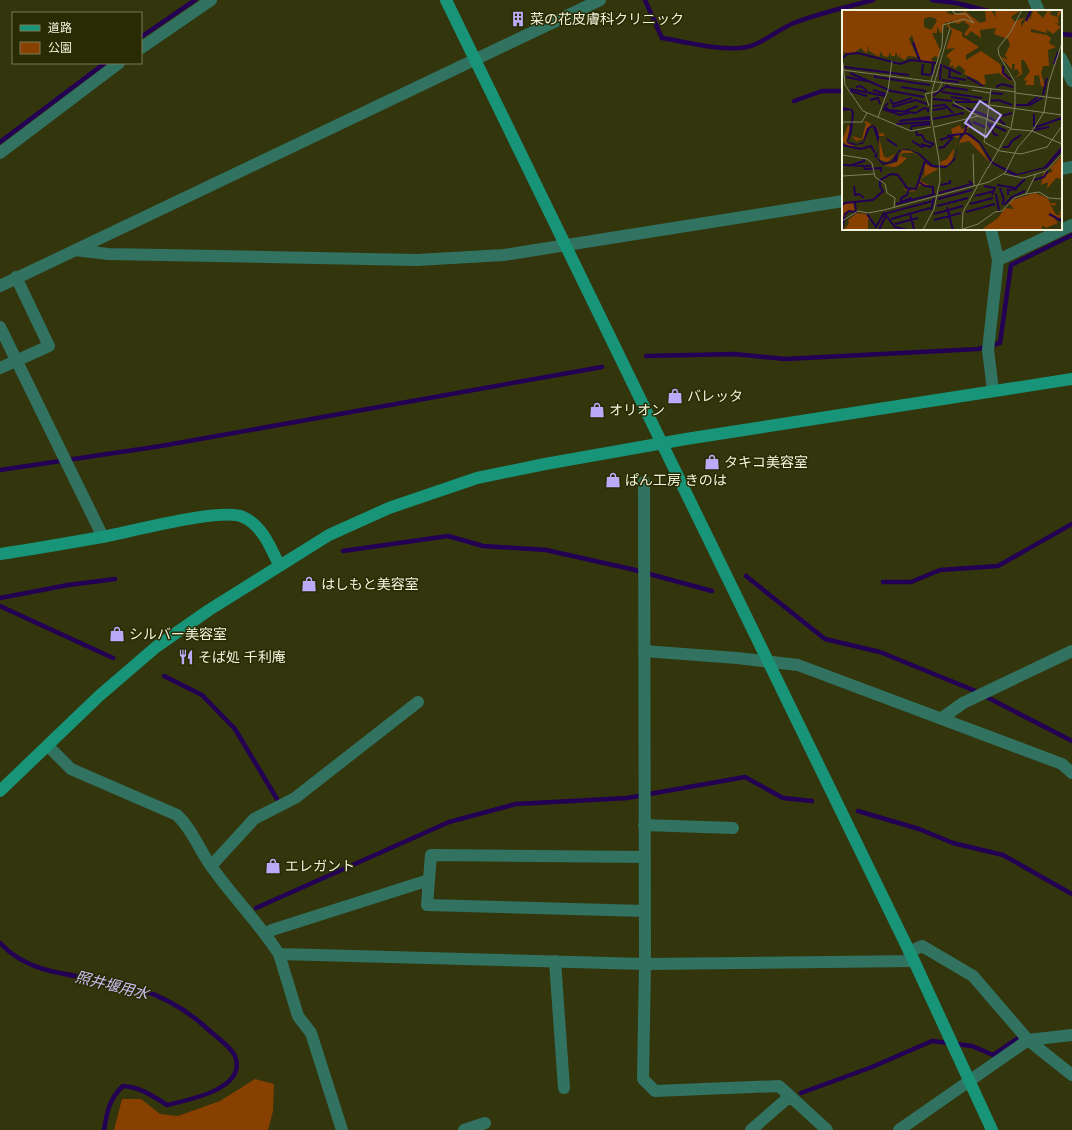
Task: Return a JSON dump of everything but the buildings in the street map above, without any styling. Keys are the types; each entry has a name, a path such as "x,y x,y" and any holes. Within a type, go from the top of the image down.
{"street":[{"path":"142,47 198,4 211,0"},
{"path":"446,0 712,546 767,663 912,957 992,1130"},
{"path":"0,286 16,277 600,0"},
{"path":"1034,0 1039,10"},
{"path":"1062,60 1071,75"},
{"path":"0,153 118,64"},
{"path":"1062,168 1072,167"},
{"path":"75,250 108,254 417,260 504,255 842,201"},
{"path":"1062,230 1072,225"},
{"path":"991,230 998,260 988,350 993,390"},
{"path":"998,260 1061,230"},
{"path":"0,368 49,346 16,277"},
{"path":"0,327 103,537"},
{"path":"0,790 99,696 156,647 279,565 329,535 389,508 477,478 546,464 661,443 993,390 1072,379"},
{"path":"644,482 645,964 643,1080 655,1091 779,1086 828,1130"},
{"path":"0,554 103,537 218,514 243,517 258,529 269,544 279,565"},
{"path":"644,651 737,658 798,666 942,718 1062,764 1072,773"},
{"path":"942,718 963,703 1072,651"},
{"path":"211,866 254,819 295,798 418,702"},
{"path":"48,746 71,769 177,815 188,826 211,866 266,934 279,954 298,1016 312,1033 342,1130"},
{"path":"644,825 733,828"},
{"path":"644,857 431,855 427,905 645,911"},
{"path":"266,934 272,930 429,880"},
{"path":"279,954 645,964 912,957 922,946 973,976 1028,1040 1072,1075"},
{"path":"555,961 564,1088"},
{"path":"899,1130 1028,1040 1072,1035"},
{"path":"751,1130 790,1096"},
{"path":"464,1130 486,1123"}],"green space":[{"path":"255,1079 274,1084 273,1111 268,1130 114,1130 122,1099 141,1099 160,1114 178,1116 220,1101"}],"waterway":[{"path":"142,36 195,0"},
{"path":"645,0 662,38 705,46 727,48 747,47 754,45 782,29 804,19 873,0"},
{"path":"932,0 956,3 984,10"},
{"path":"1062,34 1072,35"},
{"path":"0,142 104,64"},
{"path":"794,101 822,91 842,91"},
{"path":"646,356 734,354 785,359 978,349 1000,343 1011,265 1072,235"},
{"path":"0,470 161,446 602,367"},
{"path":"883,582 911,582 940,570 998,566 1072,524"},
{"path":"343,551 448,536 483,546 546,550 631,569 712,591"},
{"path":"746,576 825,639 880,652 973,690 1072,741"},
{"path":"0,598 68,585 115,579"},
{"path":"0,606 113,658"},
{"path":"164,676 202,695 235,729 277,799"},
{"path":"256,908 449,822 516,804 627,798 745,777 783,798 812,801"},
{"path":"858,811 919,829 953,843 1003,855 1072,894"},
{"name":"照井堰用水","path":"0,943 20,959 31,965 68,975 105,981 142,990 161,998 179,1007 196,1019 228,1046 235,1056 237,1067 233,1077 225,1085 214,1091 188,1100 167,1105 141,1090 123,1086 112,1101 104,1130"},
{"path":"801,1093 872,1067 932,1041 972,1046 993,1055 1018,1038"}],"place":[{"name":"菜の花皮膚科クリニック","path":"518,19"},
{"name":"バレッタ","path":"675,396"},
{"name":"オリオン","path":"597,410"},
{"name":"タキコ美容室","path":"712,462"},
{"name":"ぱん工房 きのは","path":"613,480"},
{"name":"はしもと美容室","path":"309,584"},
{"name":"シルバー美容室","path":"117,634"},
{"name":"そば処 千利庵","path":"186,657"},
{"name":"エレガント","path":"273,866"}]}
